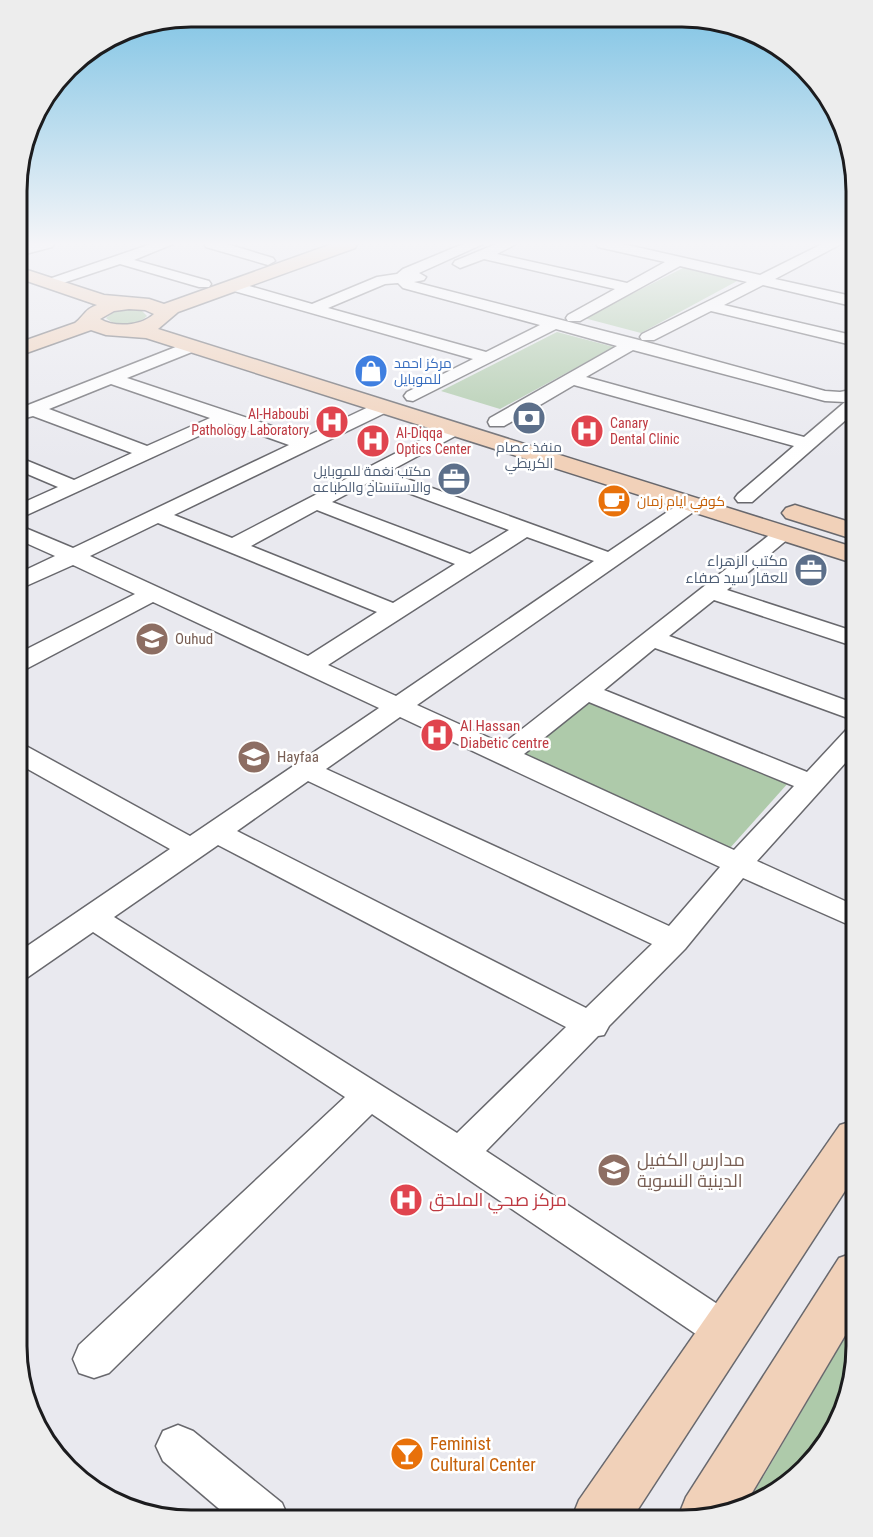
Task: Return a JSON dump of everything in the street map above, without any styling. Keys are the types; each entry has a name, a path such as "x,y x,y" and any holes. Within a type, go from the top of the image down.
{"street":[{"path":"27,347 82,327 93,316"},
{"path":"27,361 104,333 149,326 163,316"},
{"path":"165,316 177,324 677,477"},
{"path":"337,316 488,358"},
{"path":"528,316 640,340"},
{"path":"566,316 825,396 846,394"},
{"path":"574,318 578,316"},
{"path":"497,422 640,340 689,316"},
{"path":"749,316 846,339"},
{"path":"90,318 103,328 125,330 191,346 846,553"},
{"path":"413,396 556,323"},
{"path":"27,411 191,346"},
{"path":"110,378 306,444"},
{"path":"573,379 807,444"},
{"path":"744,498 807,444 846,400"},
{"path":"27,578 383,407"},
{"path":"27,413 148,453"},
{"path":"27,509 226,417"},
{"path":"234,546 454,429"},
{"path":"27,467 75,487"},
{"path":"372,473 611,560"},
{"path":"722,491 846,529"},
{"path":"316,502 471,562"},
{"path":"27,962 692,504"},
{"path":"158,516 394,610"},
{"path":"309,666 525,529"},
{"path":"505,756 784,533"},
{"path":"27,535 846,913"},
{"path":"711,592 846,637"},
{"path":"27,659 152,594"},
{"path":"654,639 846,709"},
{"path":"585,691 811,783"},
{"path":"460,1153 592,1026 674,941 738,864 846,746"},
{"path":"27,757 592,1026"},
{"path":"306,770 674,941"},
{"path":"92,917 460,1153 726,1332"},
{"path":"94,1359 369,1095"},
{"path":"606,1510 846,1152"},
{"path":"712,1507 846,1307"},
{"path":"178,1446 255,1510"}],"green space":[{"path":"109,316 147,316 138,322 127,324 115,323 106,318"},
{"path":"589,316 673,316 641,333 584,318"},
{"path":"557,332 614,347 500,409 441,391"},
{"path":"586,702 789,782 730,848 520,758"},
{"path":"844,1339 846,1340 845,1368 834,1409 824,1428 798,1462 782,1476 753,1494"}],"place":[{"name":"مركز احمد للموبايل","path":"371,371"},
{"name":"منفذ عصام الكريطي","path":"529,418"},
{"name":"Al-Haboubi Pathology Laboratory","path":"332,422"},
{"name":"Canary Dental Clinic","path":"587,431"},
{"name":"Al-Diqqa Optics Center","path":"373,441"},
{"name":"مكتب نغمة للموبايل والاستنساخ والطباعه","path":"454,479"},
{"name":"كوفي ايام زمان","path":"614,501"},
{"name":"مكتب الزهراء للعقار سيد صفاء","path":"811,570"},
{"name":"Ouhud","path":"152,639"},
{"name":"Al Hassan Diabetic centre","path":"437,735"},
{"name":"Hayfaa","path":"254,757"},
{"name":"مدارس الكفيل الدينية النسوية","path":"614,1170"},
{"name":"مركز صحي الملحق","path":"406,1200"},
{"name":"Feminist Cultural Center","path":"407,1454"}]}
